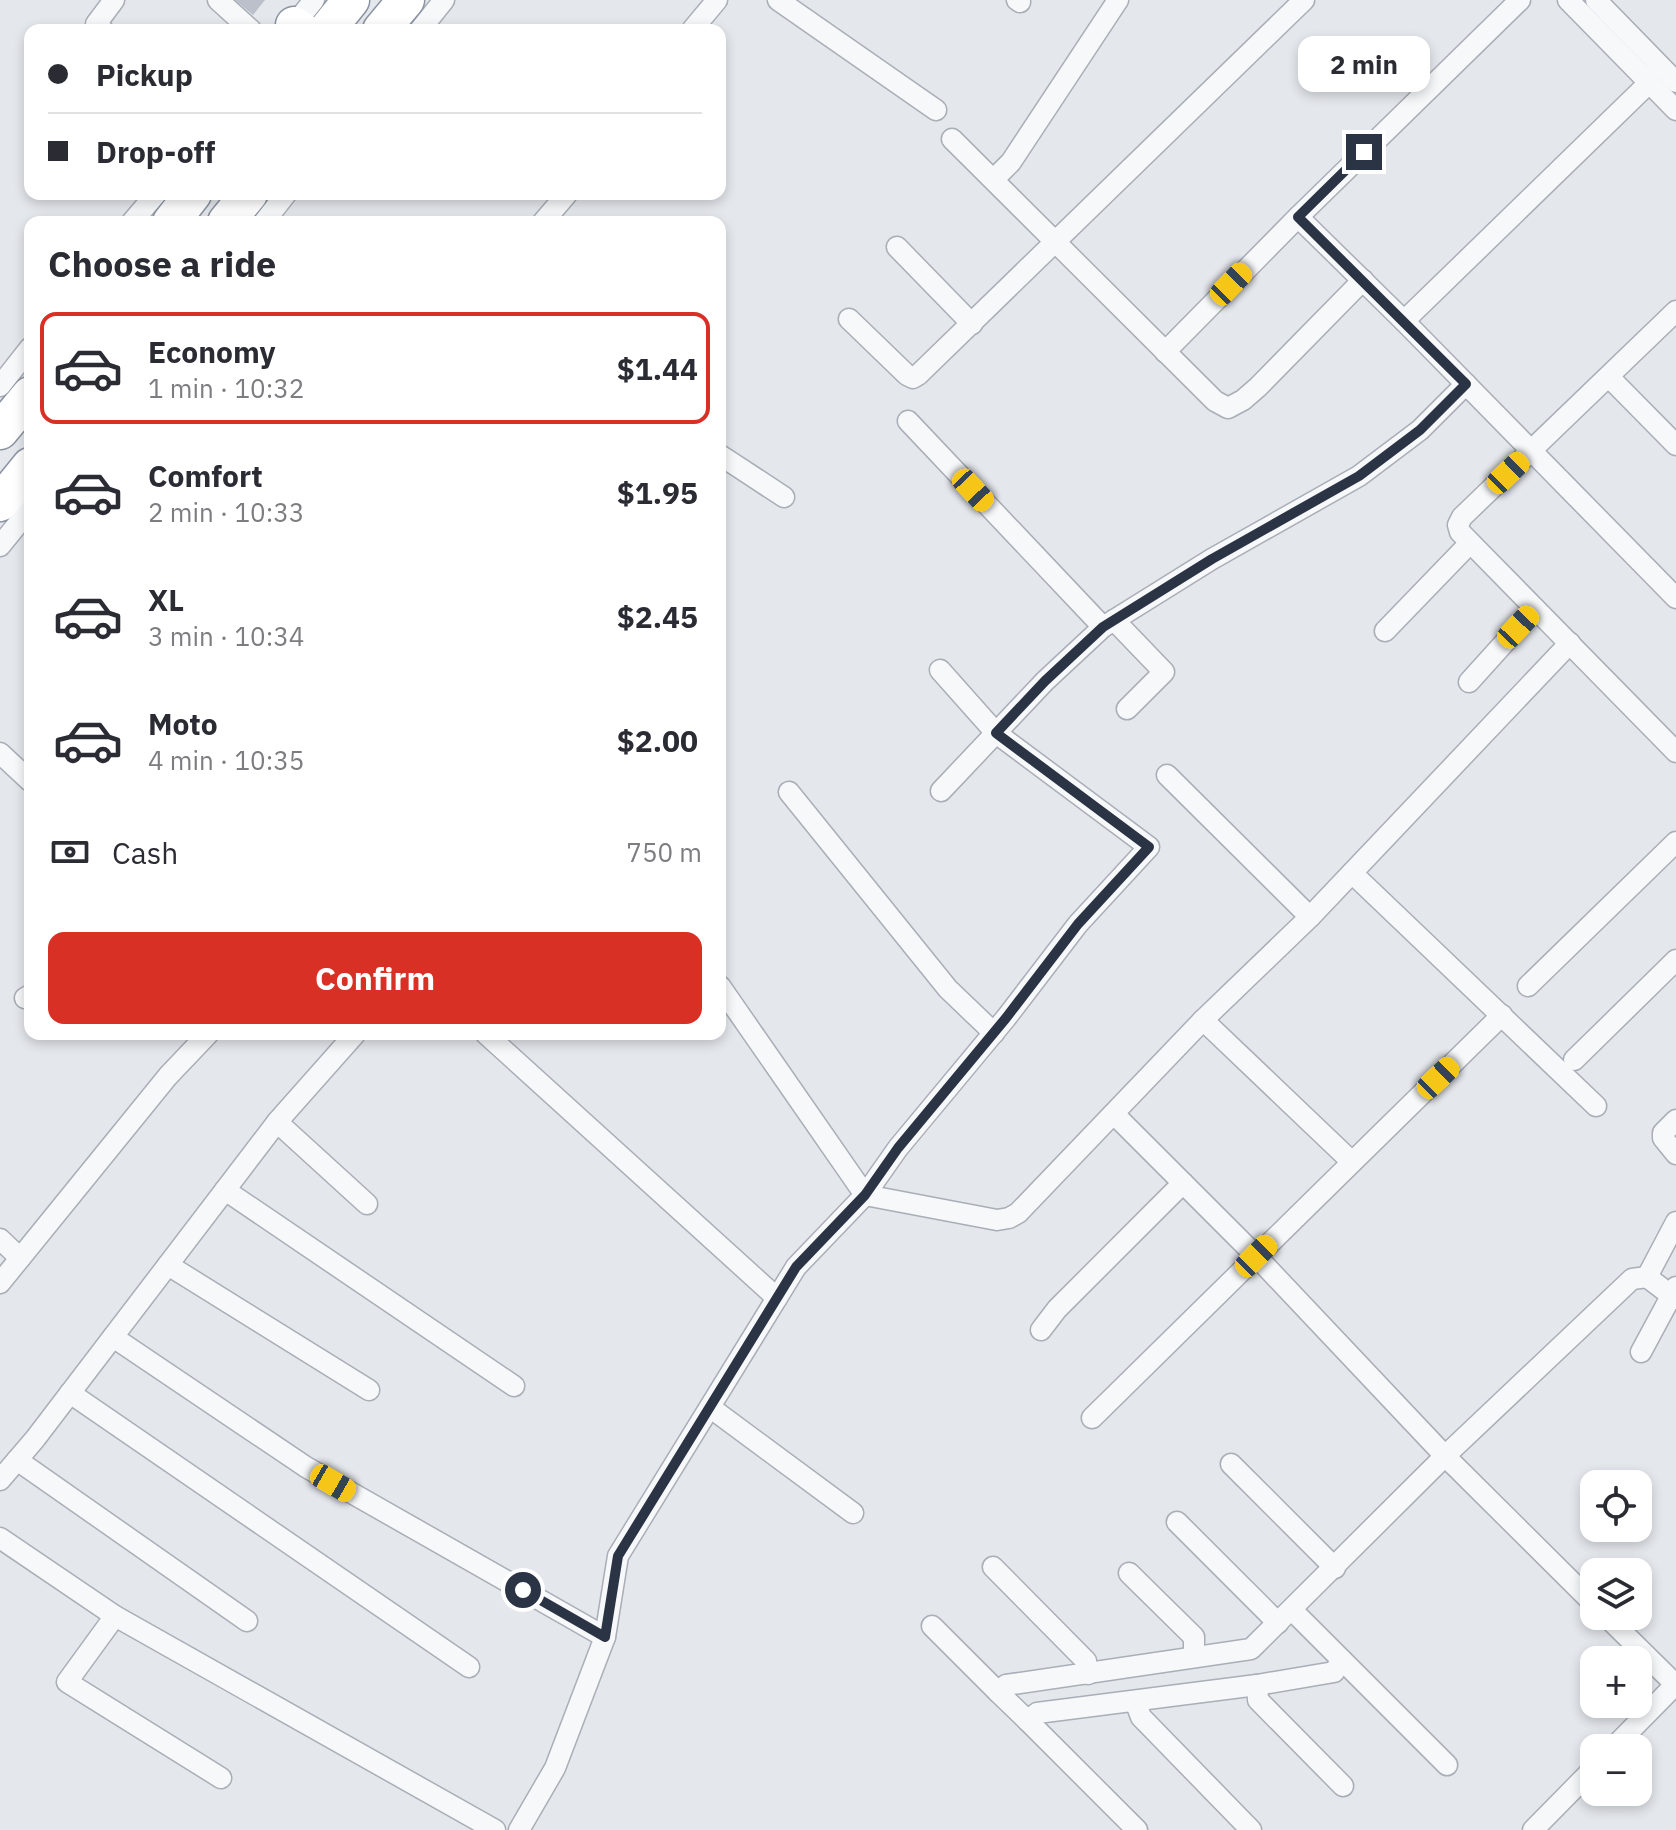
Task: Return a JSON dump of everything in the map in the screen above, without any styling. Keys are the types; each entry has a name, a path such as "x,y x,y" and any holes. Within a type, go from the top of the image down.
{"highway":[{"path":"305,23 351,0"},
{"path":"386,24 406,0"},
{"path":"176,216 188,200"},
{"path":"231,216 244,200"},
{"path":"0,431 24,402"},
{"path":"0,503 24,473"}],"street":[{"path":"96,24 114,0"},
{"path":"218,0 244,24"},
{"path":"425,24 444,0"},
{"path":"697,24 717,0"},
{"path":"778,0 936,110"},
{"path":"994,179 1011,162 1118,0"},
{"path":"849,319 913,378 1304,0"},
{"path":"1165,352 1520,0"},
{"path":"1568,0 1666,72"},
{"path":"1596,0 1666,72 1676,110"},
{"path":"1404,321 1666,72"},
{"path":"952,139 1215,401 1228,408 1258,387 1363,280"},
{"path":"137,216 151,200"},
{"path":"269,216 281,200"},
{"path":"548,216 562,200"},
{"path":"1298,217 1676,598"},
{"path":"897,247 972,324"},
{"path":"1676,311 1462,517 1458,525 1470,543 1676,752"},
{"path":"0,386 24,356"},
{"path":"1609,377 1676,445"},
{"path":"941,791 1045,681 1109,624 1212,559 1359,476 1420,430 1466,384"},
{"path":"908,421 1109,624 1164,672 1127,709"},
{"path":"726,459 784,497"},
{"path":"0,546 24,516"},
{"path":"1385,631 1470,543"},
{"path":"1469,682 1535,609"},
{"path":"726,995 865,1195 997,1220 1009,1218 1018,1213 1203,1020 1310,917 1570,643"},
{"path":"519,1830 555,1768 605,1637 618,1556 796,1267 865,1195 898,1148 994,1033 1078,924 1149,847 996,733 940,670"},
{"path":"0,753 24,775"},
{"path":"1167,775 1310,917"},
{"path":"789,792 948,989 994,1033"},
{"path":"1528,986 1676,842"},
{"path":"1352,873 1596,1106"},
{"path":"1574,1060 1676,960"},
{"path":"1092,1418 1502,1015"},
{"path":"1203,1020 1352,1162"},
{"path":"0,1283 168,1076 202,1040"},
{"path":"0,1480 277,1122 350,1040"},
{"path":"493,1040 777,1298"},
{"path":"1114,1114 1256,1256 1445,1456 1580,1590"},
{"path":"1676,1120 1667,1127 1663,1138 1676,1154"},
{"path":"277,1122 367,1204"},
{"path":"1041,1330 1057,1309 1183,1183"},
{"path":"225,1190 514,1386"},
{"path":"1647,1277 1676,1222"},
{"path":"0,1239 20,1258"},
{"path":"168,1265 369,1390"},
{"path":"998,1692 1006,1685 1251,1649 1445,1456 1632,1279 1647,1277 1675,1294 1641,1352"},
{"path":"113,1337 306,1467 605,1637"},
{"path":"70,1393 469,1667"},
{"path":"711,1408 853,1513"},
{"path":"17,1460 247,1621"},
{"path":"1231,1464 1335,1568"},
{"path":"1177,1522 1285,1616 1342,1660 1447,1765"},
{"path":"0,1538 115,1616 495,1830"},
{"path":"993,1567 1086,1661 1088,1674"},
{"path":"1129,1573 1194,1637 1194,1657"},
{"path":"115,1616 67,1682 221,1778"},
{"path":"932,1626 1137,1830"},
{"path":"1620,1630 1676,1685 1627,1734"},
{"path":"1028,1721 1037,1713 1334,1672 1342,1660"},
{"path":"1257,1685 1258,1700 1343,1786"},
{"path":"1135,1701 1141,1717 1251,1830"},
{"path":"1533,1830 1580,1782"}],"building":[{"path":"235,0 265,0 253,15"}],"route":[{"path":"523,1590 605,1637 618,1556 796,1267 865,1195 898,1148 1006,1018 1078,924 1149,847 996,733 1045,681 1103,627 1212,559 1359,476 1420,430 1466,384 1298,217 1364,152"}]}
